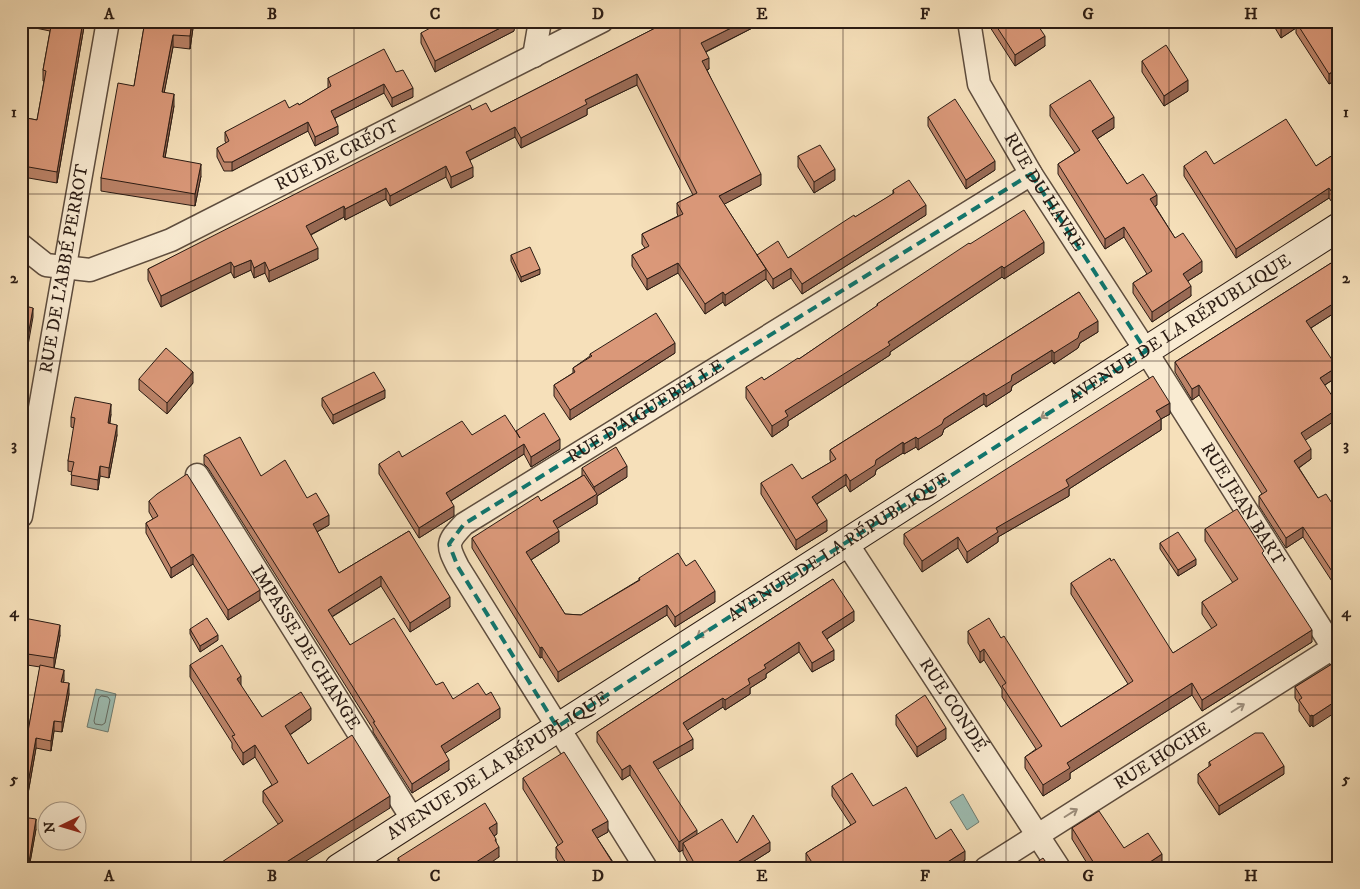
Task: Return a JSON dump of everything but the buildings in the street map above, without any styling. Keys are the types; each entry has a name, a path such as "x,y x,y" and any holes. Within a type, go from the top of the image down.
{"street":[{"name":"RUE DE L'ABBÉ PERROT","path":"21,516 108,21"},
{"path":"534,56 540,21"},
{"name":"RUE DE CRÉOT","path":"21,245 46,265 90,270 171,240 602,21"},
{"name":"RUE DU HAVRE","path":"969,21 979,84 1031,174 1146,351"},
{"name":"RUE D'AIGUEBELLE","path":"646,868 458,567 451,554 449,544 464,524 574,454 1031,174"},
{"name":"AVENUE DE LA RÉPUBLIQUE","path":"339,868 1339,228"},
{"name":"RUE JEAN BART","path":"1146,351 1337,650"},
{"name":"IMPASSE DE CHANGE","path":"197,475 413,820"},
{"name":"RUE CONDÉ","path":"846,542 1059,868"},
{"name":"RUE HOCHE","path":"986,868 1037,834 1337,650"}],"highlighted area":[{"path":"1031,174 1146,351 557,727 458,567 449,544 464,524"}],"water":[{"path":"96,689 116,694 108,732 87,727"},
{"path":"963,794 979,822 967,830 950,802"}]}
